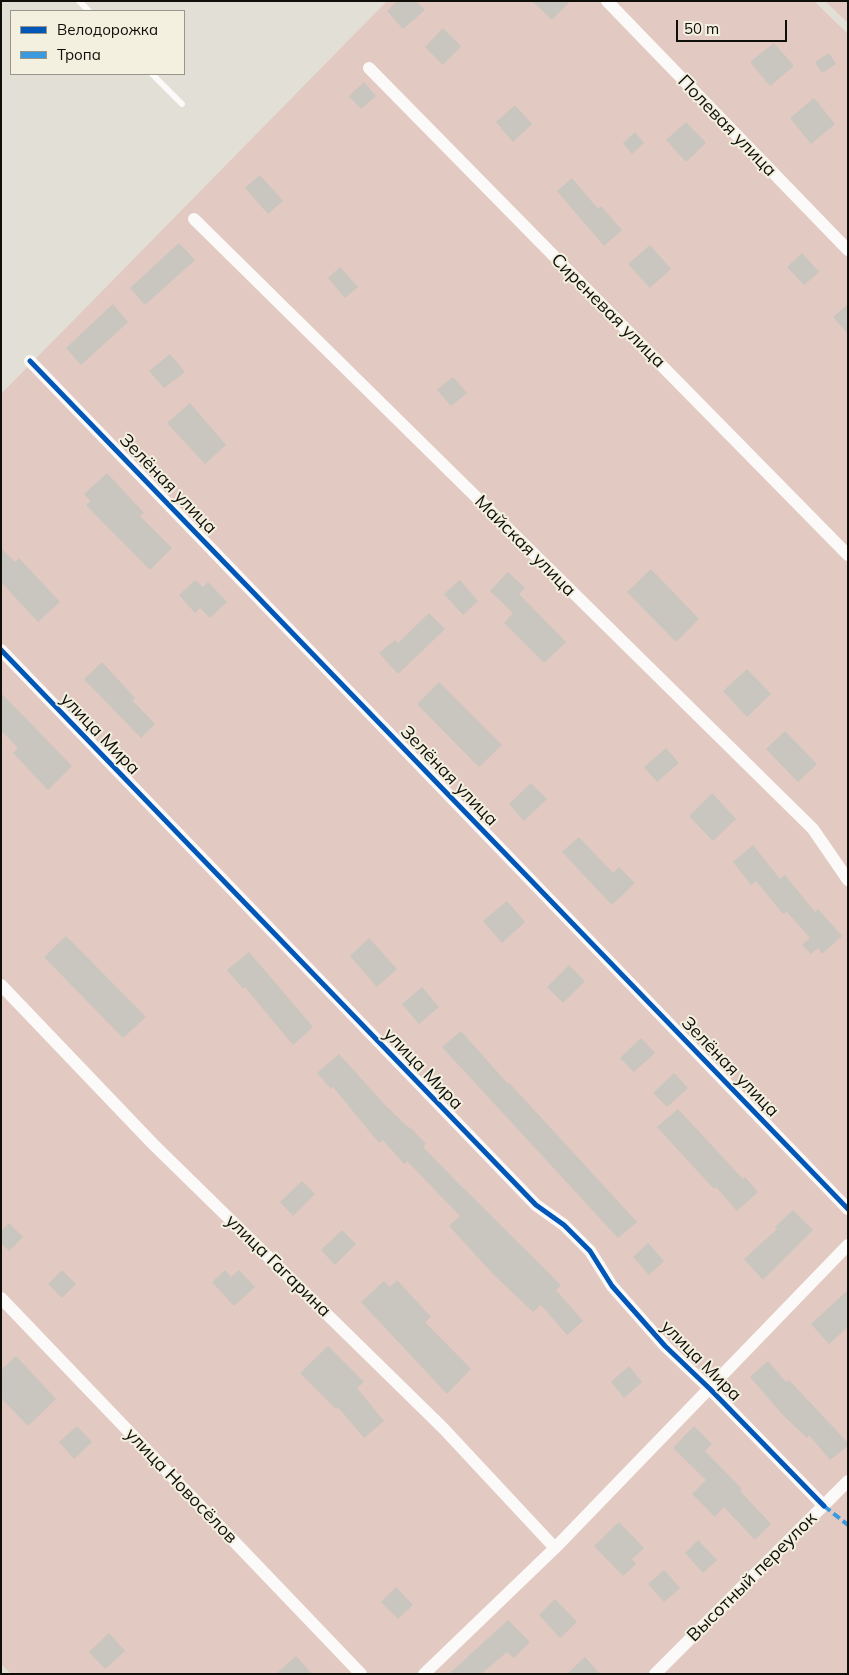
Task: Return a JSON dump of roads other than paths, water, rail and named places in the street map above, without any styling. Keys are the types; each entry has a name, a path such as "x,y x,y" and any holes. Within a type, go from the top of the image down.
{"street":[{"name":"Полевая улица","path":"607,1 848,250"},
{"name":"Сиреневая улица","path":"369,68 848,555"},
{"name":"Майская улица","path":"194,219 813,829 848,880"},
{"name":"Зелёная улица","path":"30,361 848,1209"},
{"name":"улица Мира","path":"1,650 529,1198 564,1226 590,1251 618,1293 665,1346 710,1389 824,1506"},
{"name":"улица Гагарина","path":"1,985 153,1144 443,1428 555,1548"},
{"path":"424,1674 555,1548 848,1245"},
{"name":"улица Новосёлов","path":"1,1298 361,1674"},
{"name":"Высотный переулок","path":"663,1671 848,1480"}],"lane":[{"path":"79,1 88,10"},
{"path":"153,75 182,104"}]}
